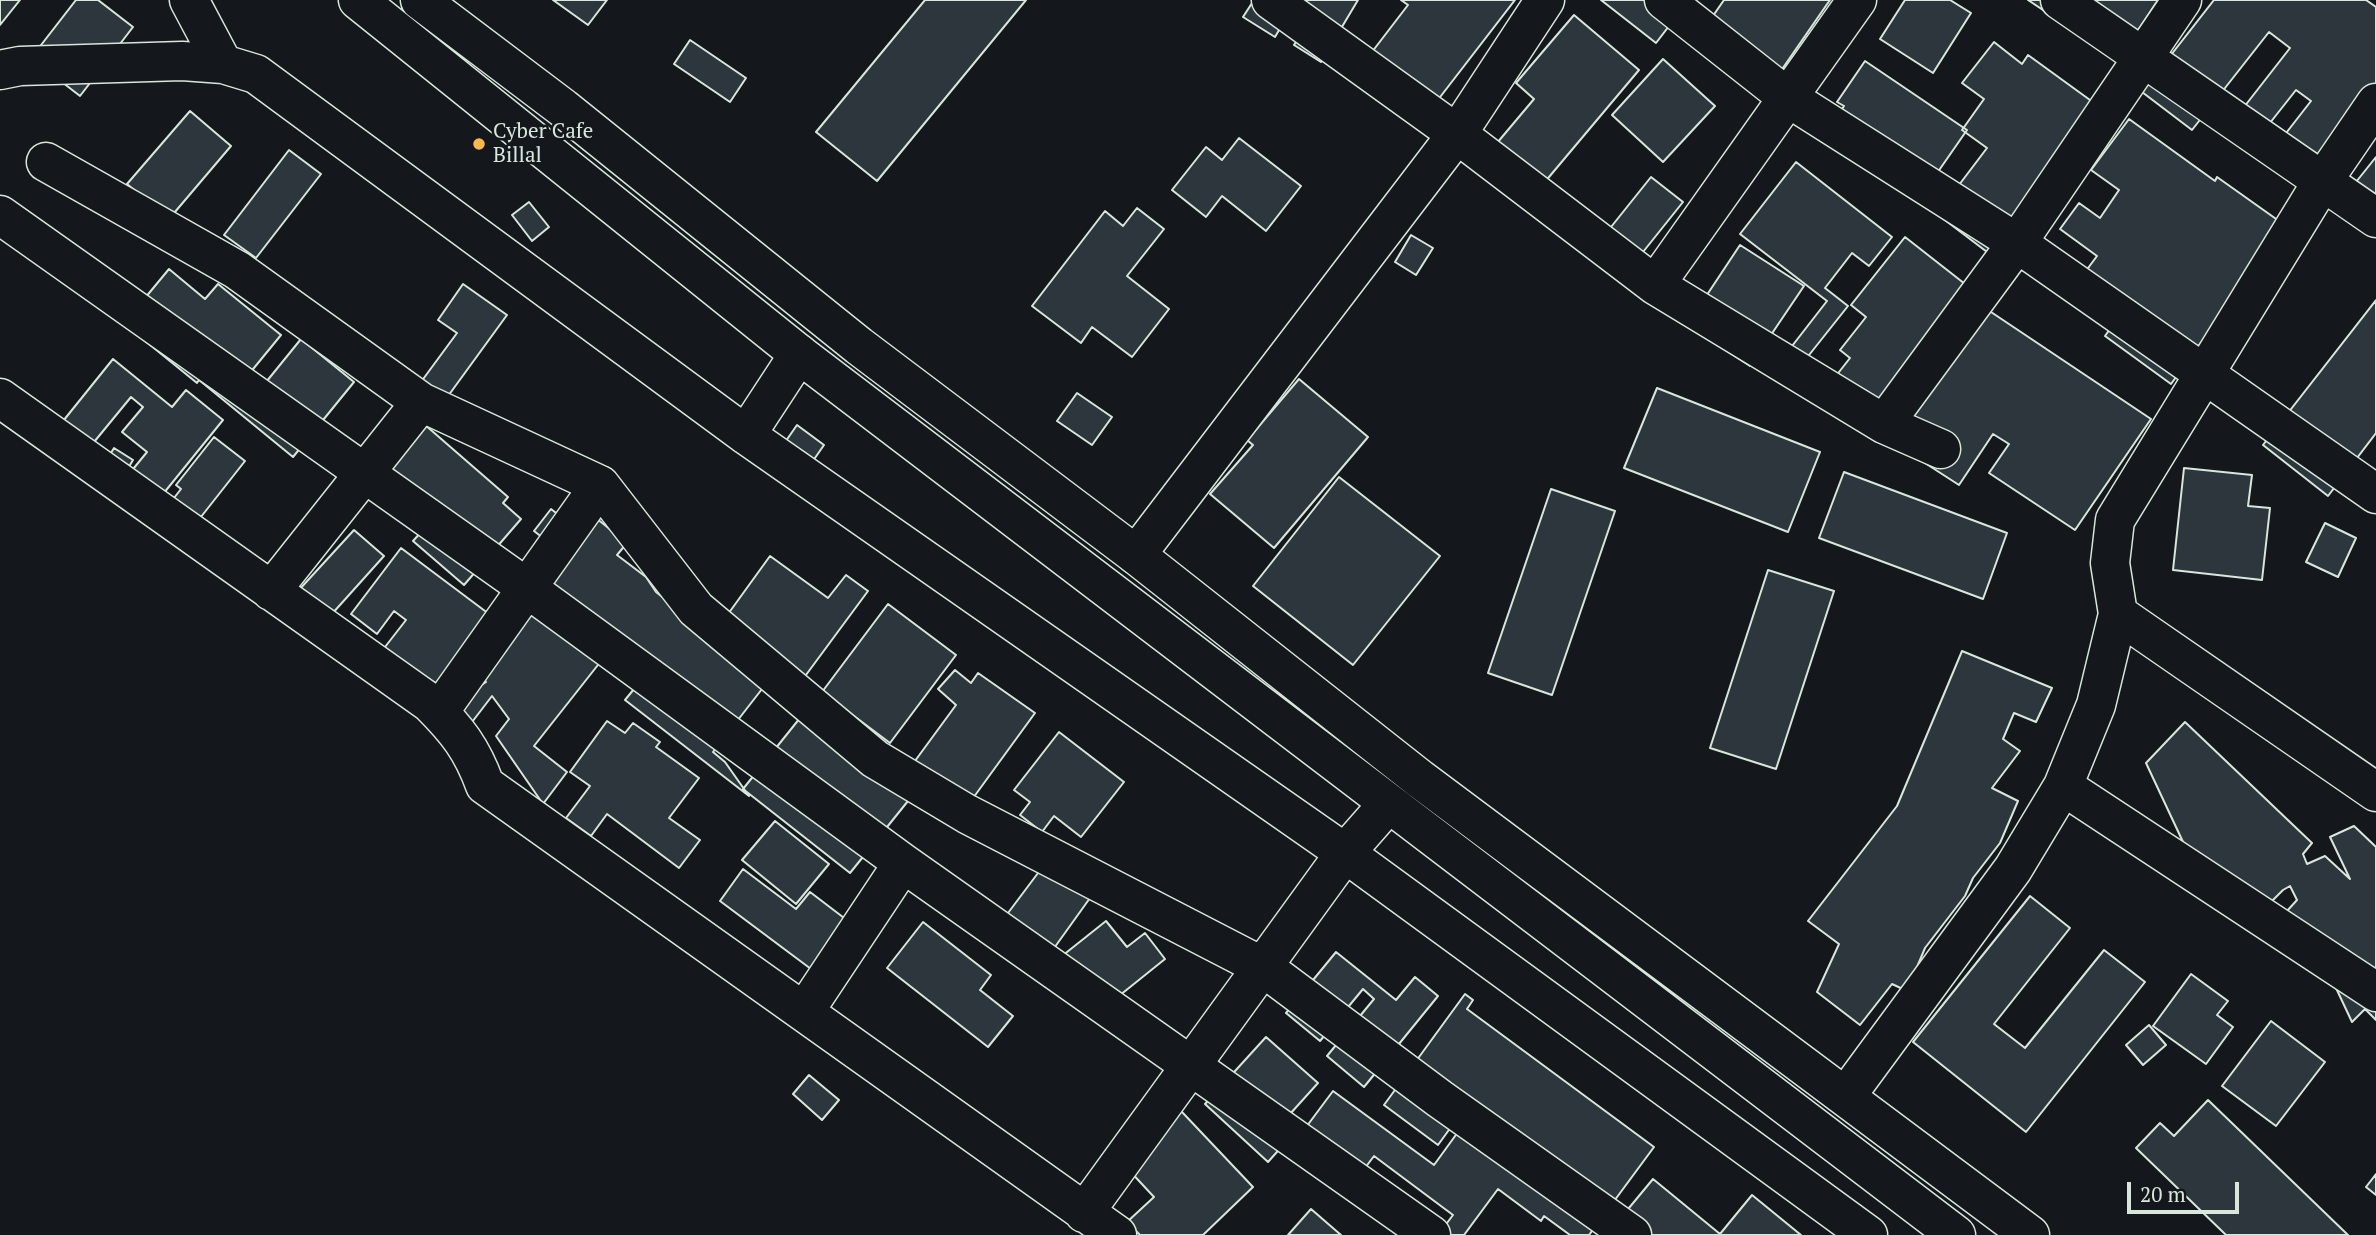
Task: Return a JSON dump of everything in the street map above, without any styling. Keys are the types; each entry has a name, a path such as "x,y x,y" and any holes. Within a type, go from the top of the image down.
{"street":[{"path":"189,0 223,64"},
{"path":"358,0 799,354 1956,1235"},
{"path":"420,0 563,108 859,346 1136,555 1420,779 2031,1235"},
{"path":"1271,0 1457,134 1655,285 1884,425 1941,449"},
{"path":"1136,555 1457,134 1545,0"},
{"path":"1664,0 1787,97 2017,243 2376,494"},
{"path":"1655,285 1857,0"},
{"path":"2060,0 2376,218"},
{"path":"1884,425 2017,243 2182,0"},
{"path":"0,70 20,66 182,61 223,64 256,74 746,435 1345,853 1868,1235"},
{"path":"1846,1096 2013,869 2063,786 2096,705 2118,614 2110,563 2115,520 2322,182 2376,103"},
{"path":"46,162 237,270 421,402 600,485 696,609 875,759 967,814 1263,967 1632,1235"},
{"path":"0,215 526,587 903,863 1431,1235"},
{"path":"746,435 799,354"},
{"path":"0,398 439,712 469,746 485,785 1117,1235"},
{"path":"271,591 421,402"},
{"path":"439,712 600,485"},
{"path":"2118,614 2376,792"},
{"path":"2063,786 2376,992"},
{"path":"1084,1213 1345,853 1388,804"},
{"path":"804,1012 903,863"}],"building":[{"path":"0,0 20,0 0,25"},
{"path":"76,0 98,0 133,27 80,96 31,58"},
{"path":"553,0 607,0 588,25"},
{"path":"925,0 1026,0 877,181 816,132"},
{"path":"1254,0 1358,0 1321,62 1294,45 1304,29 1286,18 1275,37 1243,17"},
{"path":"1401,0 1515,0 1417,127 1352,78 1408,5"},
{"path":"1601,0 1689,0 1656,43"},
{"path":"1724,0 1830,0 1769,88 1697,39"},
{"path":"1905,0 1950,0 1971,13 1933,73 1880,39"},
{"path":"2028,0 2050,0 2043,10"},
{"path":"2072,0 2158,0 2123,53"},
{"path":"2214,0 2366,0 2376,7 2376,83 2301,179 2269,155 2311,101 2296,90 2247,152 2223,134 2290,48 2269,32 2192,130 2142,92"},
{"path":"1574,15 1639,70 1528,202 1481,162 1534,99 1516,83"},
{"path":"690,40 746,78 730,102 674,64"},
{"path":"1994,42 2022,64 2028,55 2101,108 1991,255 1937,214 1987,148 1962,130 1984,99 1962,83"},
{"path":"1663,59 1715,106 1663,162 1612,115"},
{"path":"1865,61 1967,130 1917,202 1822,138 1844,106 1837,102"},
{"path":"190,111 231,146 169,219 127,184"},
{"path":"2129,119 2215,181 2217,177 2286,226 2171,384 2105,336 2115,322 2071,291 2097,256 2060,229 2079,203 2100,218 2119,190 2091,170"},
{"path":"1239,138 1301,186 1266,231 1222,196 1206,217 1172,190 1206,147 1222,160"},
{"path":"289,150 321,174 256,258 224,235"},
{"path":"2376,157 2376,223 2344,197"},
{"path":"1796,162 1892,237 1869,266 1852,253 1825,288 1848,306 1790,379 1775,368 1827,301 1740,234"},
{"path":"1651,177 1683,202 1639,257 1607,232"},
{"path":"529,202 549,227 532,241 512,215"},
{"path":"1137,208 1164,229 1127,276 1169,309 1132,357 1092,327 1081,343 1032,306 1105,211 1123,226"},
{"path":"1411,235 1433,248 1416,275 1395,262"},
{"path":"1905,237 1965,284 1860,426 1821,395 1850,358 1840,350 1866,317 1851,305"},
{"path":"1740,245 1804,286 1750,366 1687,325"},
{"path":"169,269 205,299 218,284 281,335 231,396 245,408 301,339 354,382 293,457 199,380 197,383 144,340 145,298"},
{"path":"463,284 507,315 443,403 418,386 457,333 438,320"},
{"path":"2376,300 2376,433 2328,496 2263,445"},
{"path":"1985,308 2151,419 2075,530 1989,473 2009,444 1993,434 1959,485 1894,443"},
{"path":"113,359 172,407 186,390 223,420 146,515 116,490 147,452 122,432 143,407 131,397 76,464 47,441"},
{"path":"1299,379 1368,437 1274,548 1210,494 1253,445 1247,440"},
{"path":"1657,388 1820,452 1788,532 1624,468"},
{"path":"1077,393 1112,417 1092,445 1057,421"},
{"path":"424,424 508,497 503,503 521,519 464,585 413,541 433,519 384,470"},
{"path":"797,425 824,445 808,468 781,448"},
{"path":"214,437 245,461 182,541 156,521 181,489 176,485"},
{"path":"114,448 133,460 115,490 95,479"},
{"path":"2184,468 2252,475 2248,506 2270,508 2262,580 2173,570"},
{"path":"1844,472 2007,533 1983,599 1819,538"},
{"path":"1339,477 1440,556 1353,665 1253,586"},
{"path":"1551,489 1615,511 1552,695 1488,673"},
{"path":"551,509 569,523 552,545 534,531"},
{"path":"596,518 627,543 617,555 646,577 656,592 769,680 713,752 725,762 749,796 625,700 634,689 620,637 534,746 567,772 543,804 496,736 509,719 492,696 469,726 452,713 465,696 486,682 478,670"},
{"path":"2325,523 2356,538 2338,577 2306,562"},
{"path":"354,530 384,556 331,615 287,603"},
{"path":"401,548 497,620 438,697 378,656 406,620 394,611 377,634 351,614"},
{"path":"770,556 828,598 846,575 868,591 803,679 723,621"},
{"path":"1768,570 1834,591 1776,769 1710,748"},
{"path":"888,604 956,655 890,743 822,692"},
{"path":"1962,651 2052,688 2036,722 2014,713 2003,739 2020,751 1992,788 2018,801 2000,843 1973,878 1965,896 1925,948 1907,991 1892,984 1860,1025 1817,992 1839,944 1808,921 1897,806"},
{"path":"955,670 971,683 978,673 1035,713 968,805 912,765 956,705 938,689"},
{"path":"808,708 908,801 850,873 743,789"},
{"path":"607,721 625,733 633,723 660,742 656,747 699,778 669,818 700,840 679,868 607,814 591,836 566,818 590,786 570,772"},
{"path":"2185,722 2312,843 2303,854 2307,864 2325,856 2350,879 2330,837 2354,826 2376,847 2376,1020 2365,1009 2352,1022 2328,971 2277,922 2297,900 2290,886 2264,909 2191,859 2146,763"},
{"path":"1059,732 1124,782 1081,837 1054,816 1042,832 1020,815 1030,802 1014,790"},
{"path":"775,821 829,864 796,904 742,860"},
{"path":"1044,865 1090,898 1052,951 1005,917"},
{"path":"743,869 796,909 810,892 852,924 815,972 720,901"},
{"path":"2030,896 2070,928 1994,1024 2025,1048 2104,950 2145,982 2026,1132 1913,1042"},
{"path":"1106,921 1127,947 1145,933 1165,959 1104,1008 1062,956"},
{"path":"923,922 991,975 980,990 1013,1016 988,1047 887,968"},
{"path":"1336,952 1396,1000 1415,977 1438,996 1364,1087 1327,1056 1374,999 1363,989 1320,1041 1286,1013"},
{"path":"2191,974 2228,1001 2217,1015 2233,1027 2206,1064 2153,1026"},
{"path":"1465,994 1473,1000 1467,1009 1654,1147 1589,1235 1570,1235 1544,1216 1541,1221 1498,1189 1464,1235 1438,1235 1453,1215 1374,1156 1344,1196 1286,1154 1333,1091 1434,1165 1474,1110 1467,1105 1438,1145 1384,1105"},
{"path":"2271,1021 2325,1062 2276,1126 2222,1086"},
{"path":"2149,1025 2166,1045 2143,1065 2126,1045"},
{"path":"1266,1037 1318,1083 1281,1124 1293,1134 1268,1162 1205,1104"},
{"path":"809,1075 839,1100 822,1120 793,1094"},
{"path":"1164,1093 1253,1187 1203,1235 1140,1235 1127,1222 1154,1197 1127,1168"},
{"path":"2208,1100 2348,1235 2226,1235 2136,1148 2160,1123 2174,1136"},
{"path":"2376,1174 2376,1195 2366,1187"},
{"path":"1653,1179 1720,1234 1752,1195 1801,1235 1637,1235 1619,1220"},
{"path":"1311,1209 1341,1235 1288,1235"}],"place":[{"name":"Cyber Cafe Billal","path":"479,144"}]}
